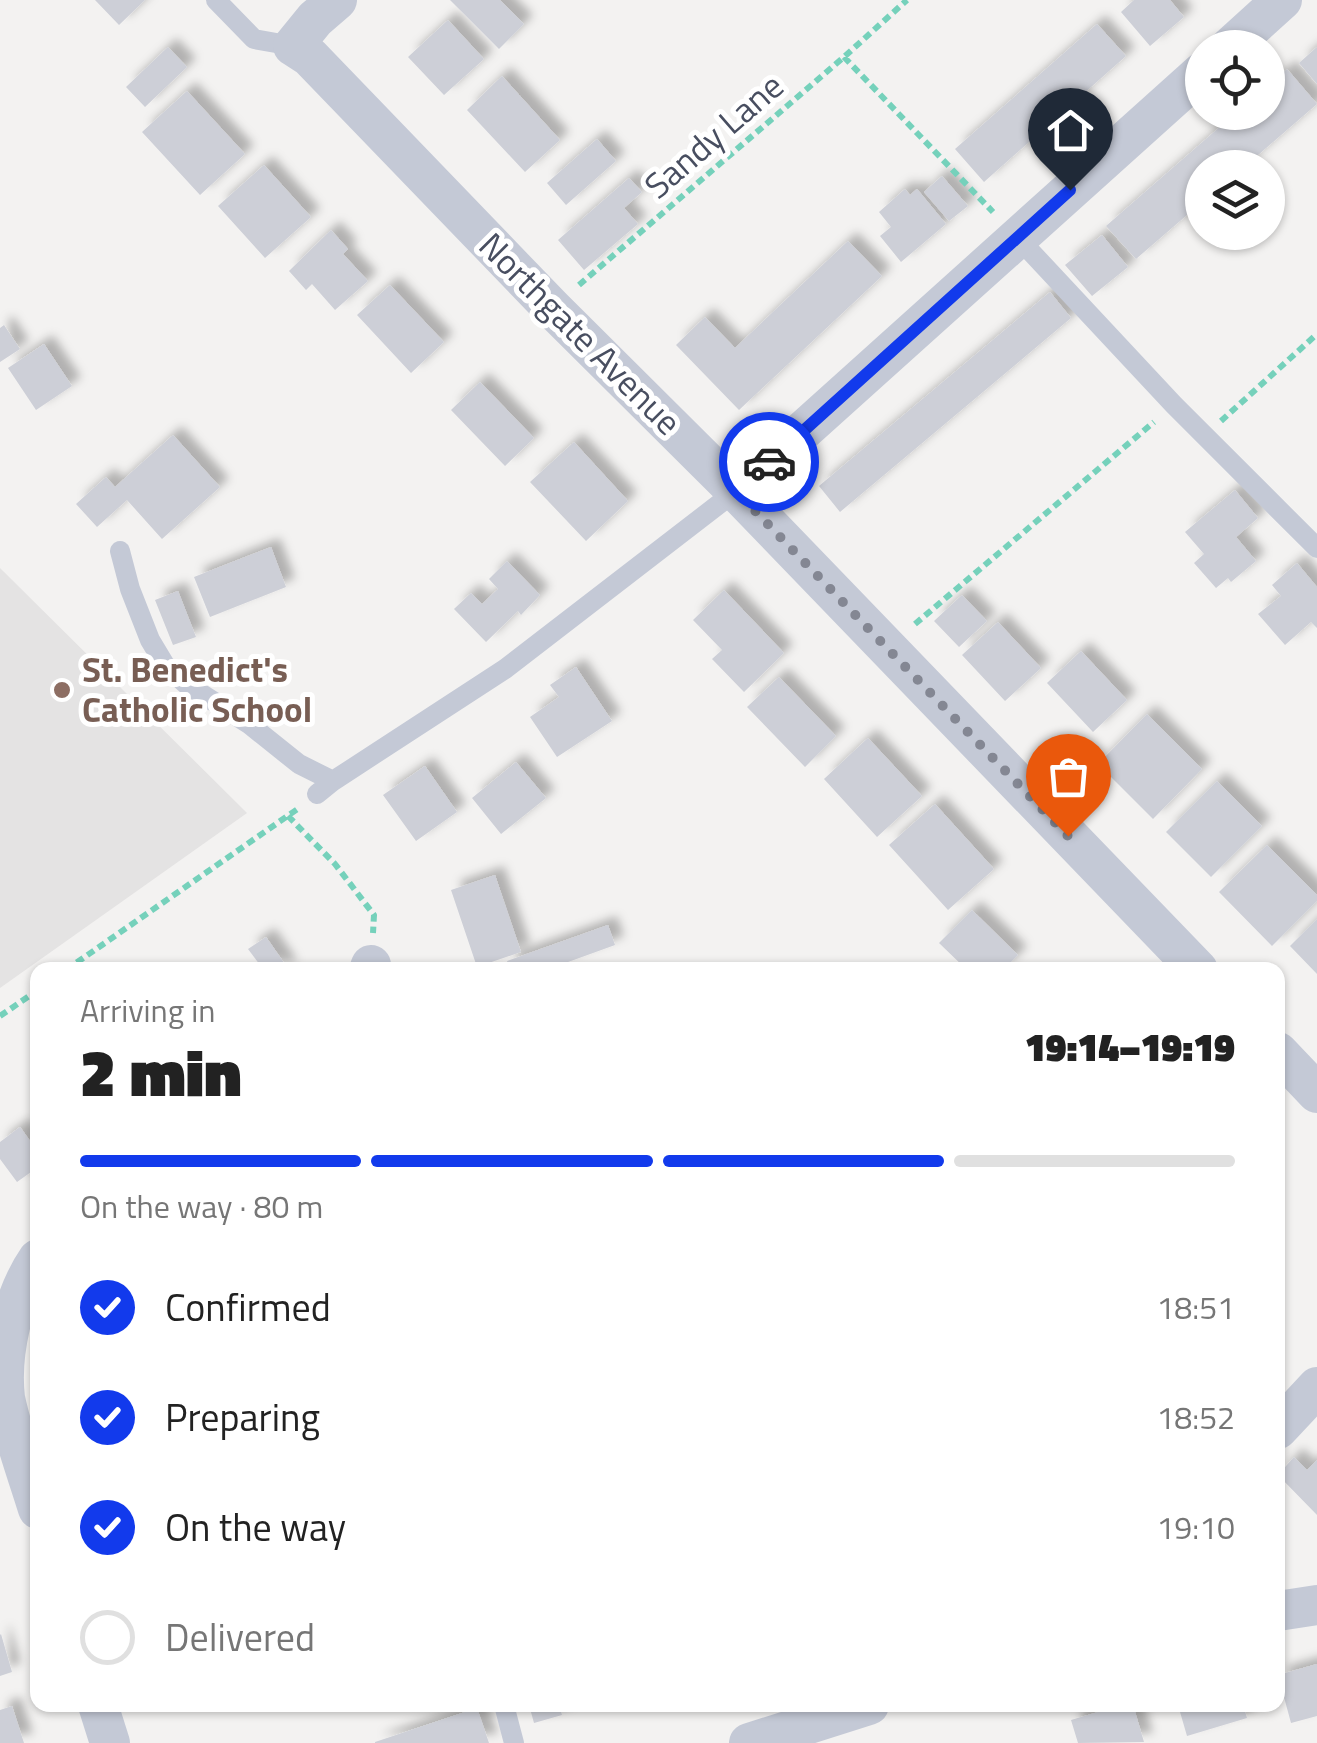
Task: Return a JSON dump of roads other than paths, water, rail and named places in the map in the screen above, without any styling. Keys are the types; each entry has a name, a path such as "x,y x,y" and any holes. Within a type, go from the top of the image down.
{"street":[{"path":"293,46 336,0"},
{"path":"1250,30 1282,0"},
{"name":"Northgate Avenue","path":"293,46 310,56 1190,962"},
{"path":"736,491 1185,87"},
{"path":"1285,1059 1317,1093"},
{"path":"30,1270 23,1280 4,1343 4,1394 30,1483"},
{"path":"1285,1422 1317,1387"},
{"path":"1285,1610 1317,1605"},
{"path":"100,1712 110,1743"},
{"path":"749,1743 847,1712"}],"lane":[{"path":"216,0 254,38 293,46"},
{"path":"1018,238 1317,548"},
{"path":"120,551 150,640 166,665 186,684 249,724 325,788 505,669 736,491"},
{"path":"506,1712 514,1743"}],"place":[{"name":"St. Benedict's Catholic School","path":"62,690"}]}
